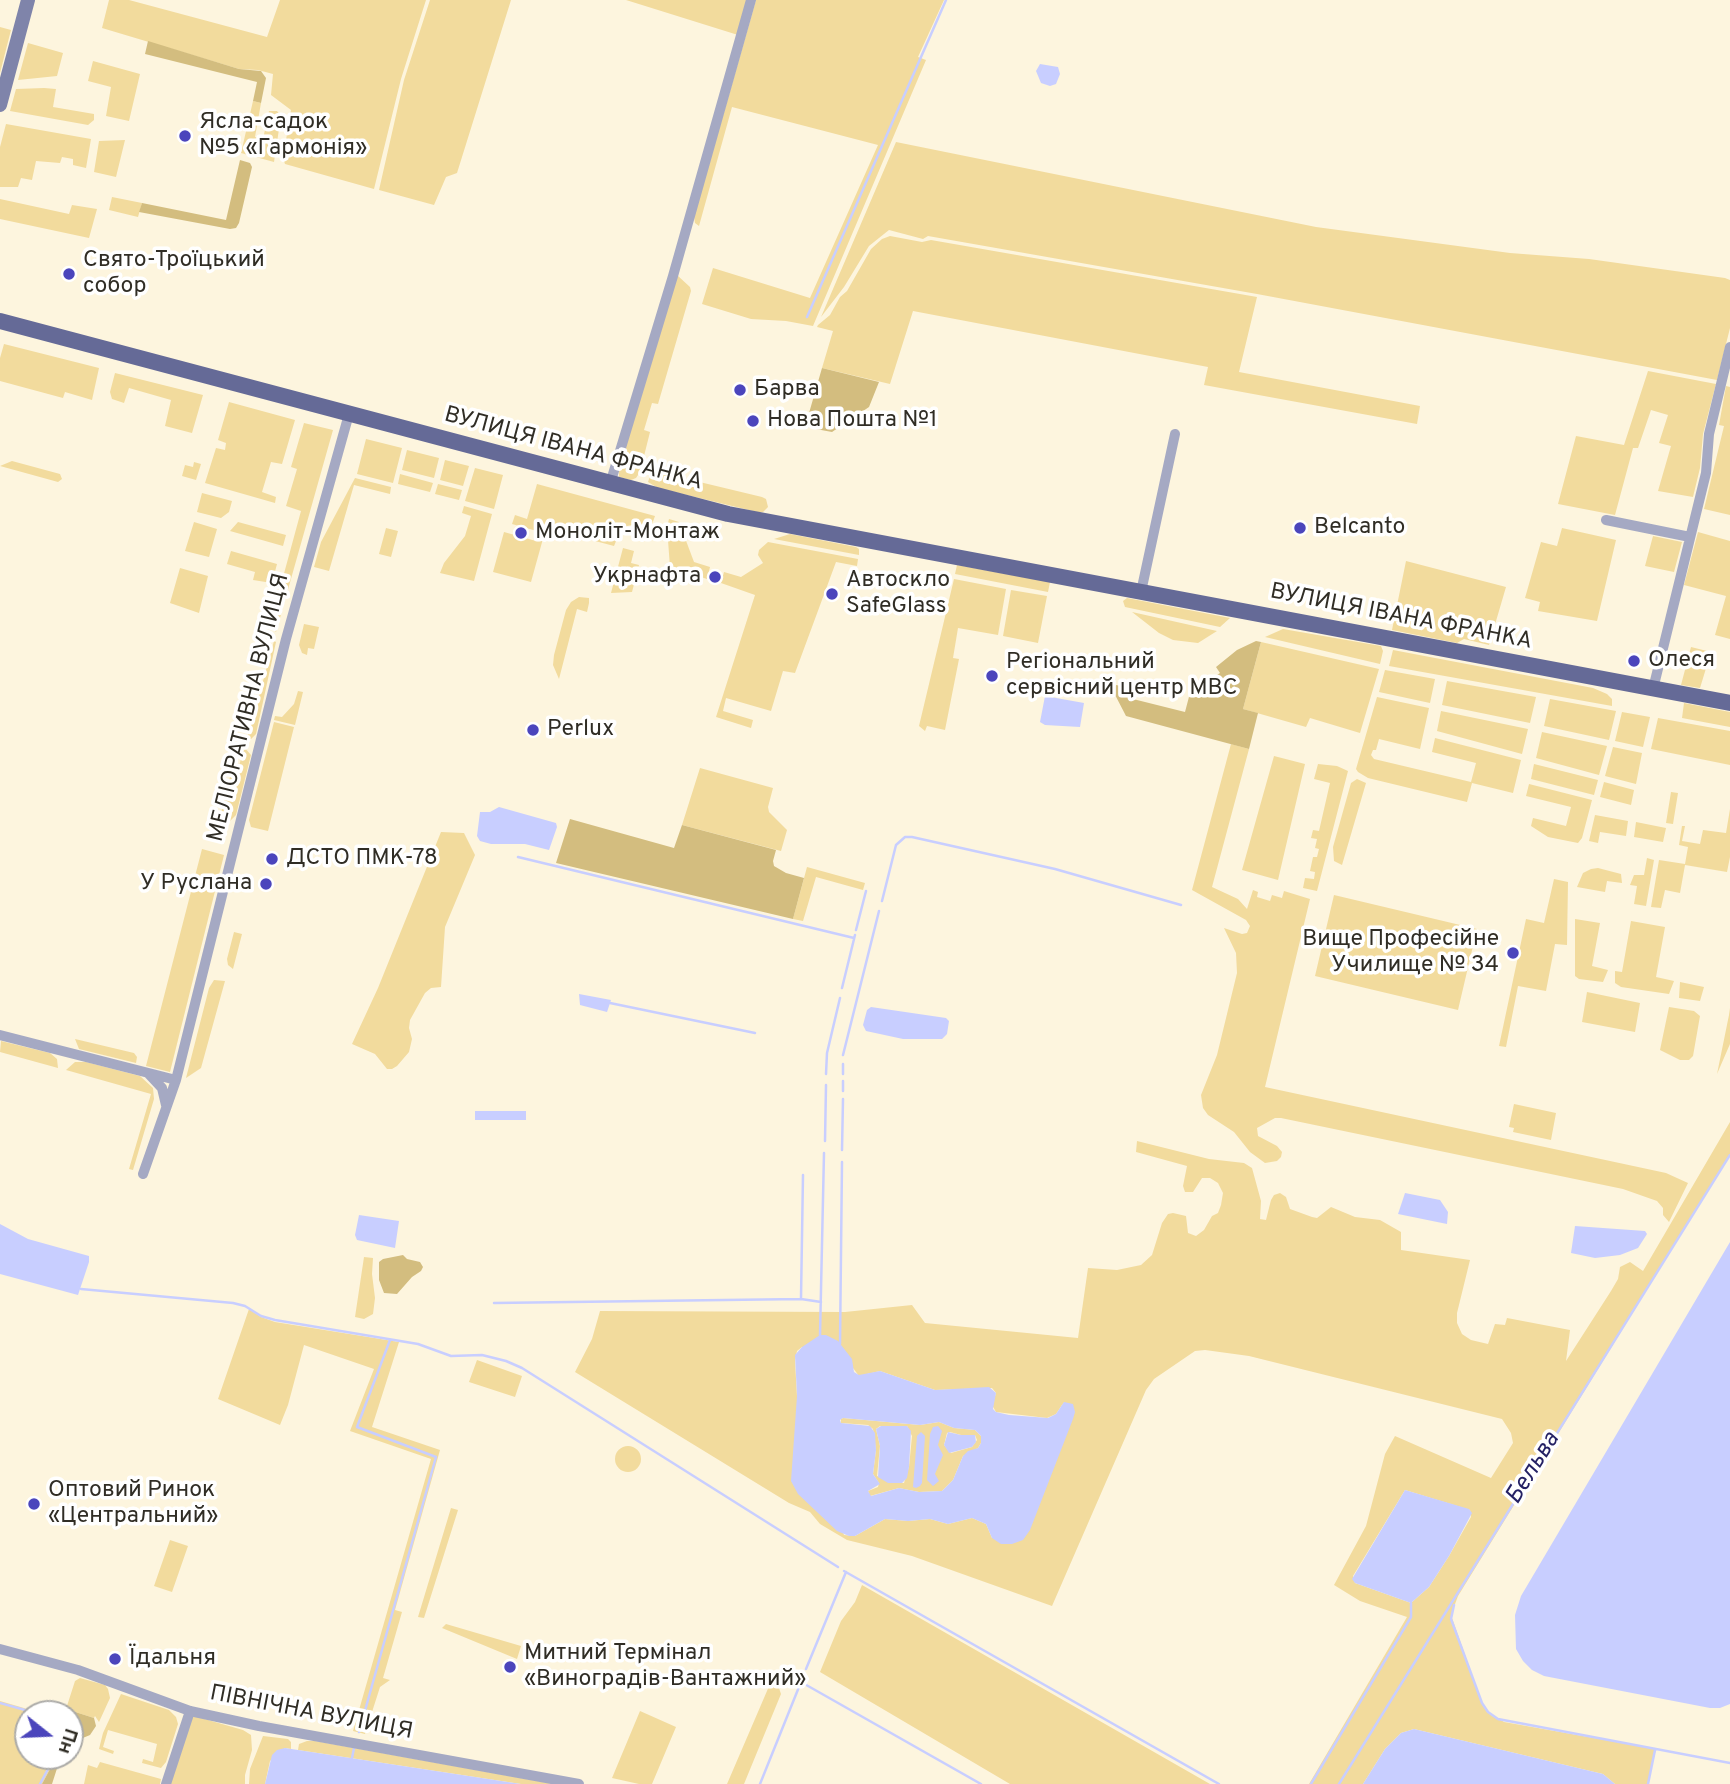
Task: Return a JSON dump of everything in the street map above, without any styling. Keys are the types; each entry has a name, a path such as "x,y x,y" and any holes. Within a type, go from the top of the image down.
{"main road":[{"path":"0,105 28,0"},
{"name":"ВУЛИЦЯ ІВАНА ФРАНКА","path":"0,321 610,484 755,520 1730,703"}],"street":[{"path":"610,484 673,276 751,0"},
{"path":"1653,689 1707,464 1709,434 1730,347"},
{"name":"МЕЛІОРАТИВНА ВУЛИЦЯ","path":"143,1174 176,1080 286,639 349,414"},
{"path":"1141,592 1175,434"},
{"path":"1606,520 1690,537"},
{"path":"0,1035 176,1080"},
{"path":"148,1073 162,1088 166,1107"},
{"name":"ПІВНІЧНА ВУЛИЦЯ","path":"0,1649 51,1661 190,1711 253,1725 579,1784"},
{"path":"166,1784 190,1711"}],"shaded area":[{"path":"109,0 129,0 267,37 280,0 426,0 401,79 374,189 285,164 283,158 291,110 271,95 273,74 239,69 102,28"},
{"path":"430,0 511,0 457,173 446,177 434,205 379,190 404,80"},
{"path":"626,0 748,0 738,35"},
{"path":"756,0 944,0 918,57 926,60 813,326 751,319 702,304 713,268 810,298 878,145 732,107 699,226 695,223 694,217"},
{"path":"0,27 11,30 0,73"},
{"path":"148,41 239,69 261,71 266,78 261,103 253,101 257,82 145,54"},
{"path":"28,43 63,53 57,76 18,80"},
{"path":"93,61 140,74 129,121 106,116 111,87 88,81"},
{"path":"16,89 56,89 53,107 94,114 94,120 88,125 10,111"},
{"path":"253,101 261,103 255,137 263,139 269,111 277,111 281,116 274,162 241,153"},
{"path":"6,124 91,139 86,168 73,165 73,159 62,157 60,163 36,161 32,180 21,178 18,187 0,187 0,147"},
{"path":"125,140 116,177 94,172 99,141"},
{"path":"896,142 1316,227 1725,278 1730,280 1730,328 1717,380 1257,294 928,236 923,239 889,230 869,246 844,287 821,317"},
{"path":"240,160 250,163 252,167 236,228 139,212 142,203 226,220"},
{"path":"112,197 142,203 138,217 109,210"},
{"path":"0,199 69,214 72,205 97,209 89,238 0,219"},
{"path":"890,236 922,242 931,240 1257,297 1239,372 1420,406 1417,424 1204,385 1208,367 913,311 890,384 822,368 833,331 817,327 818,325 830,315 840,297 847,291 871,249"},
{"path":"677,275 691,291 658,404 652,403 644,430 650,432 640,472 631,480 619,477 619,469"},
{"path":"4,344 99,368 92,400 65,392 63,398 0,381 0,358"},
{"path":"822,368 879,382 869,407 832,432 805,427"},
{"path":"1648,371 1716,384 1703,434 1700,468 1693,497 1658,491 1671,446 1659,443 1668,415 1651,410 1638,448 1633,448 1615,515 1558,504 1576,436 1624,445"},
{"path":"115,373 203,395 192,433 165,426 171,400 129,388 124,403 112,399 110,392"},
{"path":"1726,386 1730,387 1730,515 1704,509 1724,426 1719,425"},
{"path":"229,402 295,420 282,464 271,462 262,492 276,497 275,503 205,483 216,448 225,450 226,443 218,440"},
{"path":"304,423 333,430 276,632 270,625 301,511 286,506 297,469 291,467"},
{"path":"366,439 402,448 393,483 357,474"},
{"path":"407,450 439,458 434,478 402,470"},
{"path":"445,460 469,466 463,486 440,480"},
{"path":"12,461 60,474 62,479 58,482 0,466"},
{"path":"194,462 201,464 196,480 182,476 185,465 193,467"},
{"path":"475,468 503,475 494,509 465,501"},
{"path":"658,472 762,497 766,499 768,507 763,512 757,512 658,488 648,482 651,473"},
{"path":"400,474 433,483 430,492 398,484"},
{"path":"355,478 391,487 390,494 354,485 329,571 314,567 321,542"},
{"path":"438,484 462,490 459,500 435,494"},
{"path":"537,484 655,516 651,527 638,524 627,526 619,534 614,546 546,528 544,533 512,524 515,515 527,519"},
{"path":"202,493 232,501 229,512 221,518 197,512"},
{"path":"464,506 492,514 474,581 440,573 444,563 465,536 471,516 462,513"},
{"path":"669,519 679,522 694,562 710,567 707,579 670,567 667,527"},
{"path":"194,522 217,529 209,557 185,551"},
{"path":"238,522 286,535 283,546 230,531"},
{"path":"386,528 398,531 391,557 379,554"},
{"path":"1562,528 1616,540 1597,621 1538,611 1540,602 1525,598 1541,542 1557,546"},
{"path":"504,532 536,541 538,533 544,535 531,582 493,572"},
{"path":"1698,532 1730,541 1730,639 1715,635 1726,596 1684,585"},
{"path":"790,534 856,547 859,549 859,555 774,539"},
{"path":"1653,536 1682,542 1674,572 1645,566"},
{"path":"768,542 858,559 857,566 836,562 795,673 783,671 771,711 726,698 723,711 753,720 751,728 716,717 755,595 721,583 724,572 741,577 763,563 758,555 759,550"},
{"path":"623,548 634,551 631,563 639,565 632,592 611,593"},
{"path":"231,551 277,564 272,583 253,580 255,572 227,564"},
{"path":"1406,561 1506,587 1489,645 1464,639 1457,643 1392,630"},
{"path":"957,565 1050,582 1048,592 955,574"},
{"path":"180,568 208,576 199,613 170,603"},
{"path":"954,579 1006,589 998,635 958,628 953,658 959,659 945,730 927,726 925,731 919,726"},
{"path":"1011,590 1047,596 1038,643 1003,636"},
{"path":"579,597 589,598 587,612 577,609 559,679 553,665 554,655 566,610 571,602"},
{"path":"1127,598 1230,618 1220,627 1125,607 1123,601"},
{"path":"1132,612 1217,631 1198,643 1173,640 1159,633"},
{"path":"304,624 319,627 314,649 308,648 307,655 302,653 299,645"},
{"path":"1283,629 1381,646 1383,651 1380,664 1265,637"},
{"path":"274,641 276,642 256,734 247,739"},
{"path":"1256,641 1261,642 1243,709 1258,713 1249,749 1126,716 1112,689 1116,685 1131,688 1129,698 1185,712 1190,693 1220,673 1216,667 1237,650"},
{"path":"1261,642 1379,669 1360,733 1310,718 1306,727 1243,709"},
{"path":"1691,647 1711,652 1700,688 1681,685"},
{"path":"1393,650 1593,688 1607,694 1612,699 1612,706 1389,666"},
{"path":"1385,670 1435,679 1430,703 1379,692"},
{"path":"1447,681 1536,697 1530,723 1442,705"},
{"path":"298,691 303,692 295,725 274,720 275,716 282,717 294,704"},
{"path":"1377,697 1429,708 1420,749 1379,739 1376,750 1373,750 1371,755 1374,759 1471,782 1476,763 1432,752 1435,738 1521,760 1513,793 1472,783 1467,802 1368,778 1358,772 1356,769"},
{"path":"1550,699 1616,711 1609,740 1544,726"},
{"path":"1684,703 1730,712 1730,727 1682,718"},
{"path":"1441,711 1528,729 1522,754 1437,731"},
{"path":"1622,712 1650,717 1643,747 1615,741"},
{"path":"1658,718 1730,731 1730,765 1651,749"},
{"path":"274,722 294,727 268,831 251,827 249,820"},
{"path":"1542,732 1607,746 1599,775 1536,758"},
{"path":"1231,744 1249,749 1212,887 1238,899 1247,909 1253,890 1258,892 1257,897 1270,901 1272,895 1282,898 1284,891 1310,899 1265,1087 1666,1173 1688,1183 1669,1222 1657,1201 1623,1189 1281,1118 1275,1118 1257,1128 1258,1136 1277,1146 1282,1152 1277,1161 1265,1163 1250,1152 1234,1132 1208,1115 1203,1108 1201,1095 1217,1055 1237,973 1236,953 1224,928 1242,934 1247,933 1250,926 1246,920 1192,890"},
{"path":"244,747 251,755 236,815 229,822 219,821 232,769 238,770"},
{"path":"1613,747 1642,753 1636,784 1605,776"},
{"path":"1274,756 1305,764 1278,880 1242,870"},
{"path":"1318,764 1337,766 1348,771 1317,891 1303,888 1305,878 1314,879 1315,872 1310,871 1313,857 1317,857 1319,849 1315,848 1317,839 1311,838 1313,830 1319,831 1330,783 1314,779"},
{"path":"1534,764 1598,780 1594,795 1531,779"},
{"path":"700,768 773,788 769,812 787,830 781,851 682,825"},
{"path":"1357,779 1366,783 1342,865 1334,861 1333,847 1351,783"},
{"path":"1604,782 1634,790 1631,805 1600,797"},
{"path":"1529,784 1592,800 1582,838 1578,843 1548,837 1531,826 1533,818 1566,826 1571,807 1526,796"},
{"path":"1671,792 1678,793 1673,824 1666,823"},
{"path":"1730,809 1730,857 1727,872 1685,865 1680,893 1665,890 1661,908 1651,907 1659,860 1685,864 1688,847 1679,845 1682,826 1685,826 1682,841 1700,844 1703,830 1726,833"},
{"path":"1595,815 1628,821 1626,836 1600,832 1598,843 1589,841"},
{"path":"570,819 674,848 682,825 776,850 774,866 804,878 793,919 556,863"},
{"path":"1636,822 1666,828 1663,842 1634,837"},
{"path":"441,832 464,833 475,855 445,927 441,987 431,988 425,993 410,1020 412,1039 409,1052 397,1066 387,1069 375,1054 352,1044 378,988"},
{"path":"202,849 224,855 170,1072 146,1066"},
{"path":"1647,858 1654,860 1646,906 1634,904 1637,886 1630,885 1634,875 1644,875"},
{"path":"807,867 865,883 863,890 816,877 803,921 793,919"},
{"path":"1598,868 1621,874 1622,883 1607,881 1605,892 1577,887 1583,873"},
{"path":"1554,879 1568,882 1567,945 1555,944 1546,991 1518,986 1506,1047 1499,1046 1526,919 1544,923"},
{"path":"1334,895 1477,929 1458,1010 1315,976"},
{"path":"1575,919 1600,923 1592,966 1608,970 1603,982 1575,976"},
{"path":"1631,921 1665,927 1656,977 1674,981 1669,994 1621,987 1615,983 1615,971 1622,972"},
{"path":"234,932 242,934 233,969 228,965 227,959"},
{"path":"214,980 225,981 201,1068 186,1078 209,988"},
{"path":"1680,982 1704,987 1700,1001 1679,998"},
{"path":"1587,992 1640,1003 1635,1032 1582,1022"},
{"path":"1669,1007 1694,1011 1700,1016 1693,1056 1689,1060 1680,1060 1660,1050"},
{"path":"1730,1008 1730,1044 1717,1074 1729,1015"},
{"path":"75,1039 134,1053 137,1057 136,1063 79,1049"},
{"path":"1,1041 50,1053 57,1059 58,1068 0,1052"},
{"path":"75,1062 86,1062 140,1076 153,1088 154,1099 133,1170 129,1169 151,1094 66,1070"},
{"path":"1514,1104 1556,1113 1551,1140 1513,1132 1514,1128 1509,1127"},
{"path":"1730,1122 1730,1155 1458,1596 1451,1615 1482,1703 1488,1712 1504,1722 1656,1749 1648,1784 1615,1784 1603,1774 1414,1729 1401,1733 1385,1749 1363,1784 1309,1784 1407,1617 1360,1601 1334,1585 1366,1526 1385,1454 1395,1436 1491,1478 1513,1443 1511,1433 1502,1419 1249,1356 1195,1351 1154,1379 1146,1390 1052,1606 912,1556 847,1540 820,1524 810,1512 789,1503 575,1372 592,1339 600,1311 845,1312 912,1305 925,1323 1078,1338 1088,1268 1117,1270 1141,1265 1152,1255 1162,1223 1168,1214 1186,1216 1188,1233 1196,1236 1204,1230 1212,1216 1218,1213 1221,1205 1223,1193 1218,1183 1210,1178 1202,1178 1193,1192 1185,1192 1183,1186 1187,1166 1136,1152 1137,1141 1209,1159 1244,1163 1252,1168 1261,1201 1260,1219 1266,1220 1271,1200 1274,1195 1280,1193 1286,1197 1290,1209 1312,1217 1317,1218 1331,1207 1355,1217 1380,1220 1401,1232 1401,1250 1470,1260 1457,1323 1462,1334 1471,1340 1488,1344 1495,1324 1505,1325 1507,1318 1570,1330 1566,1361 1618,1279 1620,1267 1630,1262 1643,1271","holes":["802,1347 853,1368 859,1376 880,1371 935,1390 992,1388 996,1393 992,1405 996,1412 1047,1418 1056,1414 1064,1402 992,1538 986,1524 972,1518 948,1524 930,1519 885,1519 855,1536 844,1535 797,1396 795,1361 797,1351","1405,1490 1470,1510 1471,1517 1429,1587 1411,1603 1355,1583 1353,1576"]},
{"path":"403,1255 407,1259 420,1262 423,1267 421,1271 397,1294 384,1293 379,1280 379,1262"},
{"path":"364,1257 373,1258 375,1298 373,1314 364,1319 355,1317"},
{"path":"249,1309 275,1322 399,1342 372,1427 440,1450 395,1610 402,1612 383,1678 390,1680 380,1687 365,1734 353,1731 431,1459 350,1431 374,1369 304,1345 280,1425 218,1399"},
{"path":"477,1360 522,1376 515,1397 469,1382"},
{"path":"841,1419 920,1425 939,1422 954,1428 975,1430 981,1436 981,1443 978,1448 963,1456 953,1480 942,1491 919,1492 899,1488 870,1496 868,1491 878,1487 879,1483 873,1474 876,1450 873,1429 868,1425 841,1423","holes":["880,1426 907,1426 912,1436 909,1467 904,1483 895,1483 877,1476 880,1446 876,1429","947,1433 975,1435 977,1440 972,1447 951,1453 944,1445"]},
{"path":"628,1446 637,1450 641,1459 637,1468 628,1472 619,1468 615,1459 619,1450"},
{"path":"451,1508 458,1510 424,1618 418,1617"},
{"path":"170,1540 188,1546 172,1592 154,1586"},
{"path":"862,1585 1210,1784 1010,1784 820,1672 841,1621 855,1602"},
{"path":"446,1624 521,1646 517,1659 442,1628"},
{"path":"80,1678 105,1685 108,1689 110,1698 99,1722 95,1716 84,1715 84,1700 69,1700 75,1681"},
{"path":"770,1684 779,1688 781,1694 744,1784 727,1784"},
{"path":"121,1694 169,1710 176,1717 178,1724 166,1762 161,1768 142,1763 143,1759 153,1762 157,1744 108,1730 103,1747 114,1751 113,1754 99,1749 103,1733"},
{"path":"0,1701 14,1705 14,1770 50,1770 42,1784 0,1784"},
{"path":"640,1711 676,1727 652,1784 612,1778"},
{"path":"84,1715 94,1718 96,1726 90,1735 84,1738"},
{"path":"194,1716 243,1730 251,1735 252,1750 245,1784 170,1784 190,1719"},
{"path":"263,1736 288,1739 291,1749 285,1748 270,1761 265,1784 249,1784 250,1769"},
{"path":"307,1741 554,1784 521,1784 298,1750 299,1744"},
{"path":"100,1762 161,1779 160,1784 84,1784 88,1765 97,1768"},
{"path":"50,1770 56,1770 52,1784 42,1784"}],"water":[{"path":"1040,64 1058,67 1060,74 1056,84 1050,86 1041,83 1036,71"},
{"path":"1045,696 1084,703 1080,727 1045,725 1040,722"},
{"path":"499,807 556,823 549,850 525,844 491,844 480,841 477,836 480,812 490,812"},
{"path":"579,994 611,1000 607,1012 580,1005"},
{"path":"871,1007 946,1018 949,1021 947,1034 942,1039 903,1039 866,1031 863,1025 867,1010"},
{"path":"475,1111 526,1111 526,1120 475,1120"},
{"path":"1405,1193 1440,1200 1448,1212 1447,1224 1398,1214"},
{"path":"359,1215 399,1221 395,1248 357,1240 355,1235"},
{"path":"0,1224 28,1239 89,1256 78,1295 0,1274"},
{"path":"1575,1226 1645,1231 1647,1234 1638,1248 1620,1255 1595,1258 1571,1253"},
{"path":"1730,1242 1730,1704 1710,1708 1544,1676 1532,1670 1516,1649 1515,1615 1521,1596"},
{"path":"820,1335 826,1335 838,1341 852,1359 854,1372 859,1375 880,1371 935,1390 989,1387 996,1393 993,1409 1009,1415 1048,1418 1056,1414 1064,1402 1073,1404 1073,1419 1030,1530 1023,1540 1001,1544 992,1538 986,1524 972,1518 948,1524 930,1519 885,1519 855,1536 837,1531 798,1494 791,1481 797,1396 795,1355","holes":["843,1418 920,1425 939,1422 954,1428 975,1430 981,1436 981,1443 978,1448 963,1456 953,1480 942,1491 919,1492 899,1488 871,1496 868,1491 880,1484 873,1474 875,1433 870,1426 841,1423 840,1420"]},
{"path":"881,1426 907,1426 911,1431 909,1467 907,1478 902,1483 888,1483 878,1477 880,1446 876,1429"},
{"path":"938,1426 942,1431 938,1445 943,1455 935,1474 939,1481 933,1486 927,1480 930,1434 933,1427"},
{"path":"921,1432 925,1436 922,1483 916,1488 913,1487 917,1436"},
{"path":"948,1432 975,1435 976,1442 972,1447 949,1453 944,1445"},
{"path":"1405,1490 1469,1509 1472,1513 1429,1587 1411,1603 1355,1583 1352,1579"},
{"path":"1414,1729 1603,1774 1615,1784 1363,1784 1385,1749 1401,1733"},
{"path":"285,1748 521,1784 265,1784 272,1755"}],"waterway":[{"path":"807,317 946,0"},
{"path":"882,901 896,845 905,837 912,837 1055,869 1181,905"},
{"path":"518,857 854,938"},
{"path":"856,930 866,891"},
{"path":"843,1055 879,911"},
{"path":"842,988 855,935"},
{"path":"826,1074 827,1053 840,998"},
{"path":"610,1003 755,1033"},
{"path":"843,1064 843,1074"},
{"path":"843,1081 843,1091"},
{"path":"825,1141 826,1085"},
{"path":"842,1150 843,1099"},
{"path":"820,1335 824,1153"},
{"name":"Бельва","path":"1339,1784 1730,1155"},
{"path":"840,1344 842,1162"},
{"path":"801,1298 803,1175"},
{"path":"81,1289 233,1303 275,1320 418,1344 451,1356 482,1355 506,1361 522,1368 838,1567"},
{"path":"494,1303 801,1299 821,1302"},
{"path":"359,1732 436,1457 357,1427 390,1340"},
{"path":"844,1571 1219,1784"},
{"path":"806,1669 846,1572"},
{"path":"1311,1784 1411,1617 1411,1603"},
{"path":"1454,1605 1451,1619 1482,1703 1488,1712 1498,1719 1730,1763"},
{"path":"760,1784 803,1677"},
{"path":"801,1682 981,1784"},
{"path":"0,1703 14,1707"},
{"path":"352,1758 354,1748"},
{"path":"1648,1784 1655,1750"},
{"path":"40,1784 48,1770"}],"place":[{"name":"Ясла-садок №5 «Гармонія»","path":"185,136"},
{"name":"Свято-Троїцький собор","path":"69,274"},
{"name":"Барва","path":"740,390"},
{"name":"Нова Пошта №1","path":"753,421"},
{"name":"Belcanto","path":"1300,528"},
{"name":"Моноліт-Монтаж","path":"521,533"},
{"name":"Укрнафта","path":"715,577"},
{"name":"Автоскло SafeGlass","path":"832,594"},
{"name":"Олеся","path":"1634,661"},
{"name":"Регіональний сервісний центр МВС","path":"992,676"},
{"name":"Perlux","path":"533,730"},
{"name":"ДСТО ПМК-78","path":"272,859"},
{"name":"У Руслана","path":"266,884"},
{"name":"Вище Професійне Училище № 34","path":"1513,953"},
{"name":"Оптовий Ринок «Центральний»","path":"34,1504"},
{"name":"Їдальня","path":"115,1659"},
{"name":"Митний Термінал «Виноградів-Вантажний»","path":"510,1667"}]}
